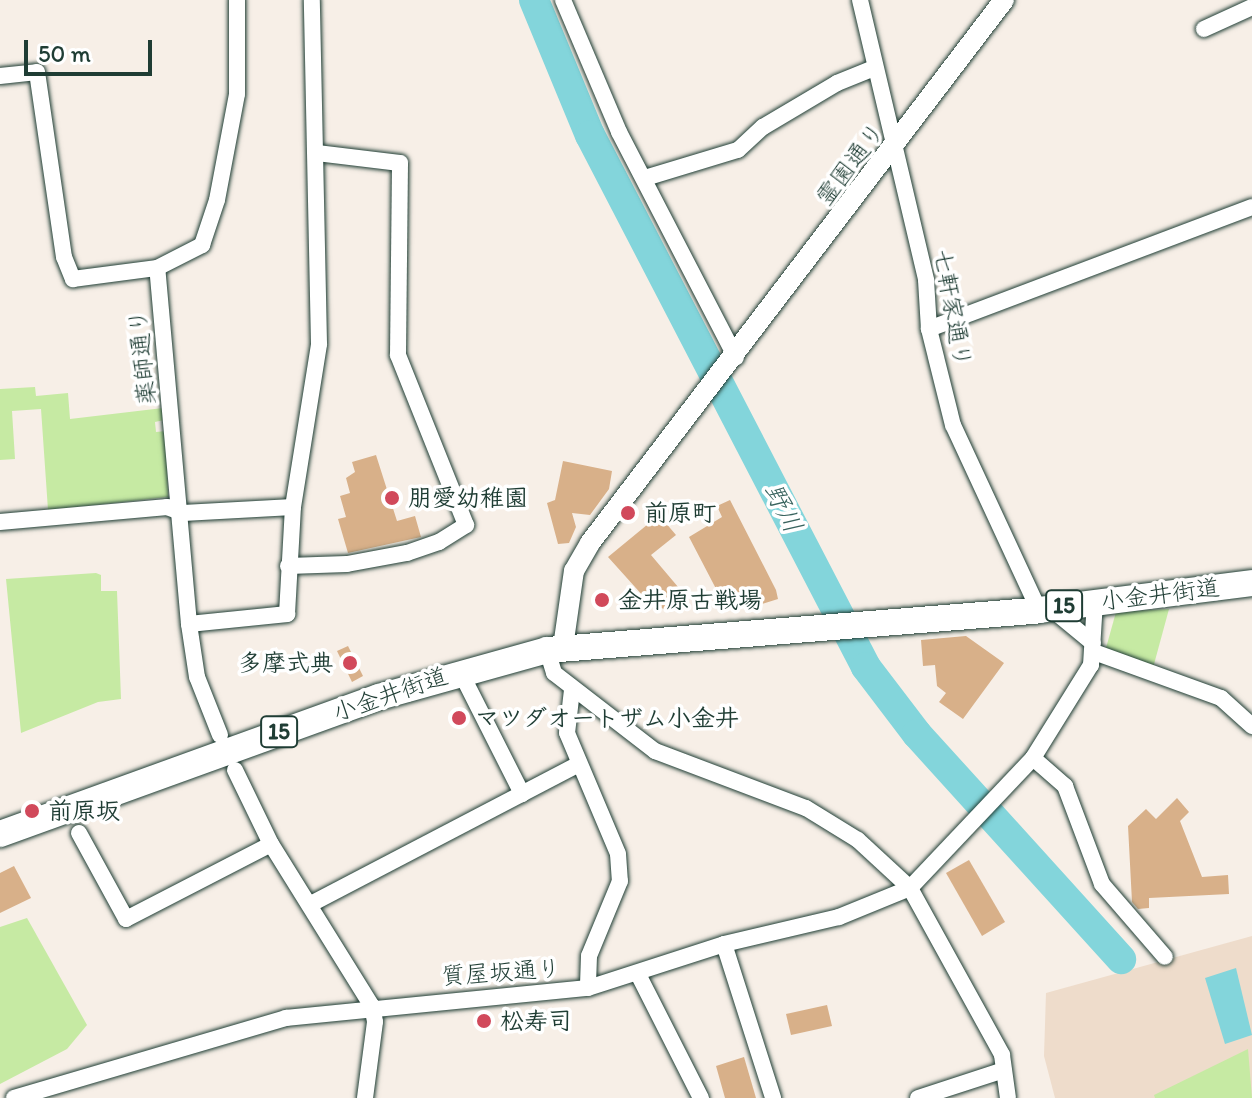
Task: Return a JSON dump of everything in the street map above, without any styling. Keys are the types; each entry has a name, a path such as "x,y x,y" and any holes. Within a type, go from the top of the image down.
{"main road":[{"name":"小金井街道","path":"0,834 460,671 555,649 1048,609 1252,583"}],"street":[{"path":"0,76 37,72 64,257 73,279 157,268 202,245 217,200 237,94 237,0"},
{"path":"189,624 287,614 293,507 319,344 312,0"},
{"path":"563,0 588,66 736,358"},
{"name":"七軒家通り","path":"860,0 872,69 926,280 929,329 968,466 989,496 1048,609 1059,615 1094,648 1221,698 1252,726"},
{"name":"霊園通り","path":"555,649 574,571 1004,0"},
{"path":"1204,29 1252,7"},
{"path":"645,178 738,150 763,127 837,83 872,69"},
{"path":"288,566 347,564 407,553 439,542 466,525 398,355 400,163 317,153"},
{"path":"929,329 1252,207"},
{"name":"薬師通り","path":"157,268 189,624 197,677 220,735"},
{"path":"0,522 167,507 178,510 293,507"},
{"path":"1095,602 1094,648 1081,683 1033,758 1065,786 1102,884 1165,957"},
{"path":"555,649 554,673 572,690 655,751 806,808 858,840 910,888 995,1042 1004,1070 1008,1098"},
{"path":"460,671 522,794"},
{"path":"572,690 567,733 577,765 618,854 620,881 589,956 588,988"},
{"name":"質屋坂通り","path":"14,1098 84,1081 209,1037 286,1018 372,1006 588,988 639,976 724,944 839,917 910,888 1033,758"},
{"path":"311,904 577,765"},
{"path":"235,770 271,844 372,1006 375,1022 365,1098"},
{"path":"79,833 126,919 271,844"},
{"path":"724,944 773,1098"},
{"path":"639,976 701,1098"},
{"path":"918,1098 1004,1070"},
{"path":"0,1097 8,1098"}],"shaded area":[{"path":"1252,936 1252,1098 1055,1098 1044,1056 1046,993"}],"green space":[{"path":"35,387 36,396 68,393 70,419 163,408 164,420 155,422 156,432 166,431 168,497 48,510 41,409 12,411 15,459 0,460 0,389"},
{"path":"101,575 101,591 117,591 121,699 98,702 21,733 6,579"},
{"path":"1169,609 1153,668 1106,648 1116,612"},
{"path":"27,918 87,1025 67,1049 0,1084 0,927"},
{"path":"1248,1049 1252,1098 1155,1098 1154,1095"}],"water":[{"path":"1236,968 1252,1035 1225,1044 1205,978"}],"building":[{"path":"376,455 397,521 415,516 421,537 348,553 338,519 346,517 340,496 350,493 346,478 355,472 352,462"},
{"path":"563,461 612,471 609,489 590,515 572,513 576,527 569,543 558,544 547,503 555,500"},
{"path":"730,500 778,599 762,604 760,595 725,606 689,537 722,517 717,506"},
{"path":"659,515 676,535 651,555 684,594 665,610 644,597 608,557"},
{"path":"966,636 1004,663 963,719 939,702 946,693 937,686 935,665 923,666 921,640"},
{"path":"348,646 363,676 352,682 337,651"},
{"path":"1177,798 1189,812 1180,821 1202,877 1228,875 1229,894 1149,898 1149,908 1138,909 1132,902 1128,826 1146,809 1156,819"},
{"path":"969,860 1005,922 982,936 946,873"},
{"path":"14,866 31,898 0,913 0,873"},
{"path":"827,1005 832,1026 791,1035 786,1014"},
{"path":"744,1057 756,1098 725,1098 716,1066"}],"waterway":[{"name":"野川","path":"534,0 590,135 866,667 917,734 1121,959"}],"place":[{"name":"朋愛幼稚園","path":"392,498"},
{"name":"前原町","path":"628,513"},
{"name":"金井原古戦場","path":"602,600"},
{"name":"多摩式典","path":"350,663"},
{"name":"マツダオートザム小金井","path":"459,718"},
{"name":"前原坂","path":"32,811"},
{"name":"松寿司","path":"484,1021"}]}
